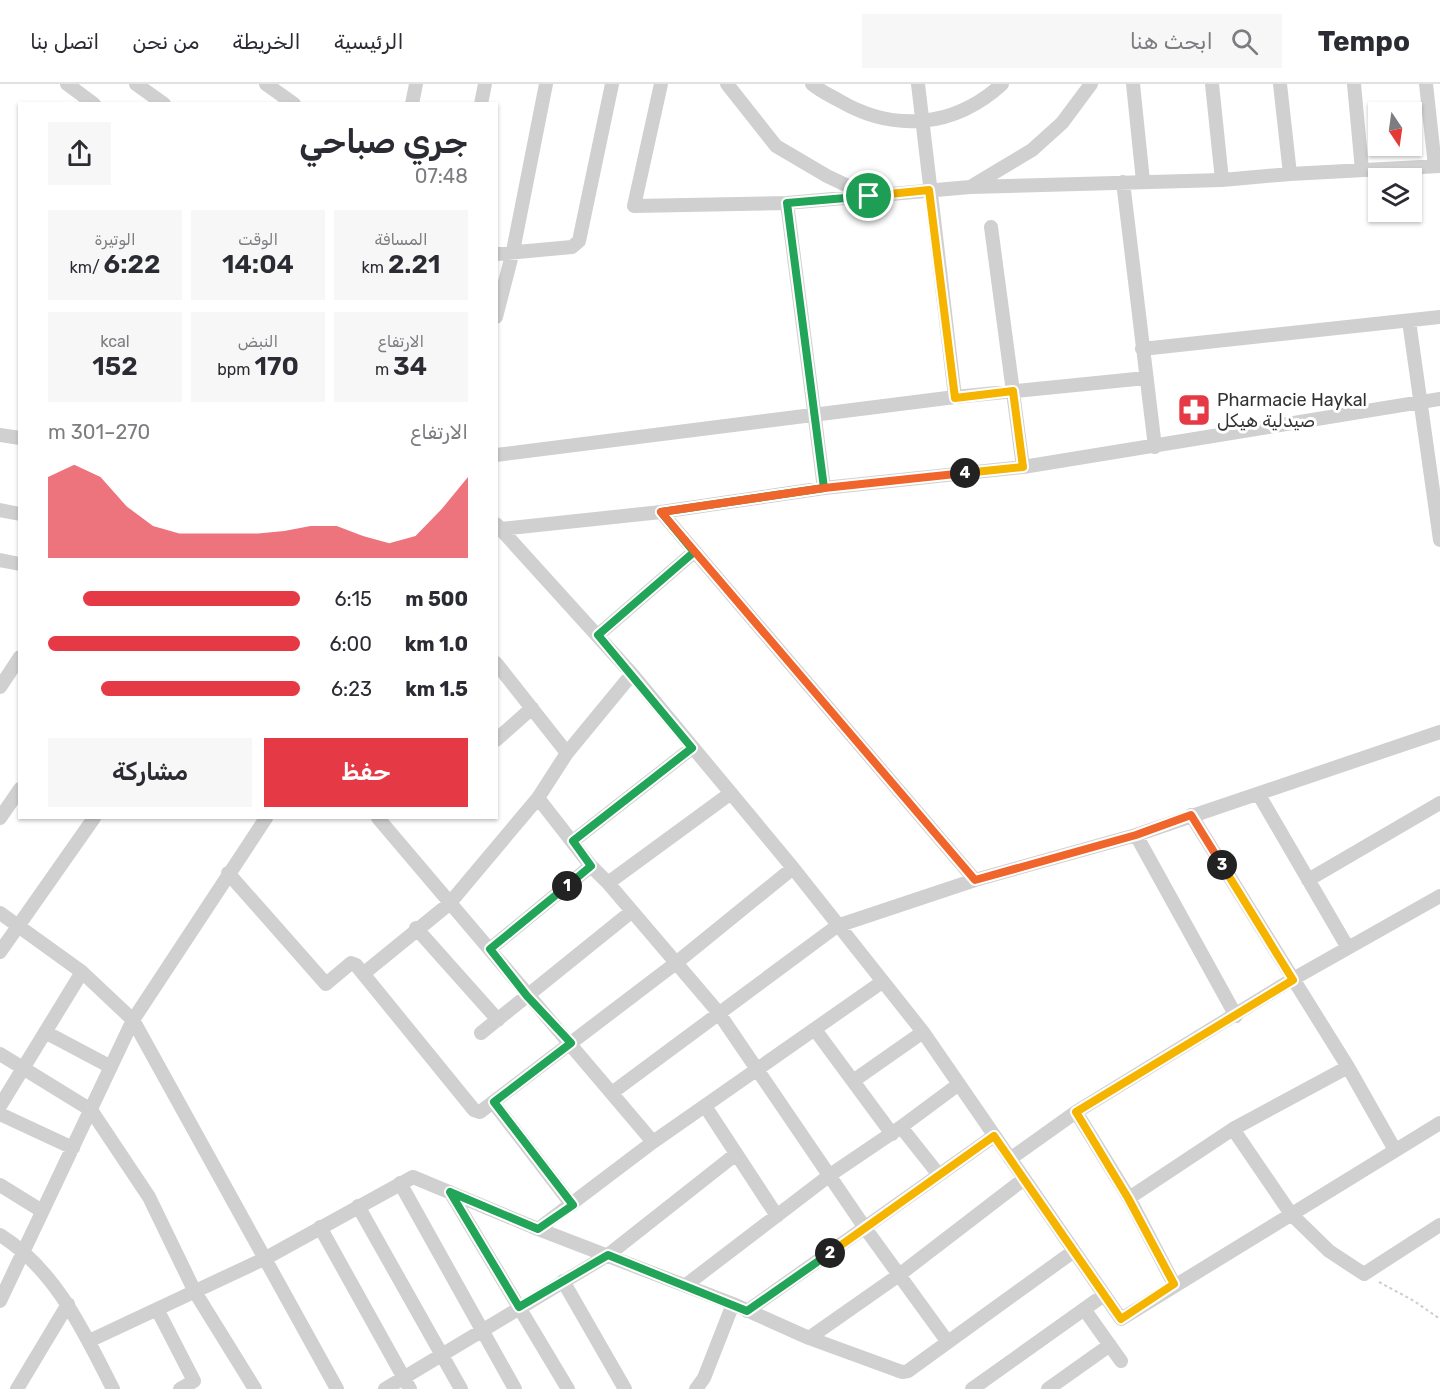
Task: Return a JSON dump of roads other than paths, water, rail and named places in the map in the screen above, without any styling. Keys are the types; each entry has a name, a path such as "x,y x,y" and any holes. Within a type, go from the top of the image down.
{"street":[{"path":"67,84 91,102"},
{"path":"136,84 161,102"},
{"path":"266,84 291,102"},
{"path":"412,102 416,84"},
{"path":"481,102 485,84"},
{"path":"498,299 513,251 546,84"},
{"path":"498,254 572,247 579,241 612,84"},
{"path":"661,84 634,206 787,203 970,187 1222,180 1438,166 1435,122 1426,84"},
{"path":"728,84 776,146 827,176 869,196"},
{"path":"812,84 860,110 880,117 921,123 965,109 1002,84"},
{"path":"918,84 955,398"},
{"path":"970,187 1032,150 1062,123 1091,84"},
{"path":"1133,84 1143,181"},
{"path":"1212,84 1222,180"},
{"path":"1280,84 1290,174"},
{"path":"1354,84 1362,170"},
{"path":"1123,182 1155,447"},
{"path":"787,203 824,488"},
{"path":"991,227 1023,467"},
{"path":"1142,349 1440,317"},
{"path":"1409,321 1440,540"},
{"path":"498,455 816,414 1146,378"},
{"path":"499,527 661,512 824,488 1023,467 1440,399"},
{"path":"0,435 18,438"},
{"path":"0,510 18,514"},
{"path":"661,512 975,880"},
{"path":"499,527 632,675 793,868 923,1032 1121,1319 1174,1284 1440,1123"},
{"path":"598,635 694,552"},
{"path":"0,560 18,564"},
{"path":"2,680 18,660"},
{"path":"498,666 567,753"},
{"path":"363,974 416,928 449,904 538,798 567,753 632,675"},
{"path":"498,738 532,708"},
{"path":"613,1092 837,926 975,880 1136,835 1440,732"},
{"path":"573,841 692,748"},
{"path":"0,818 18,792"},
{"path":"608,883 731,793"},
{"path":"1259,795 1348,948"},
{"path":"538,798 591,866 718,1012 865,1228 947,1341"},
{"path":"1308,880 1440,803"},
{"path":"1191,815 1348,1067 1395,1150"},
{"path":"0,952 93,819"},
{"path":"0,1301 4,1283 24,1250 133,1020 265,819"},
{"path":"379,819 527,996 613,1092 653,1142"},
{"path":"1136,835 1236,1016"},
{"path":"490,949 591,866"},
{"path":"228,873 326,984 351,963 363,974 474,1110 480,1112 676,963 793,868"},
{"path":"1010,1159 1076,1112 1293,980 1440,896"},
{"path":"481,1033 632,912"},
{"path":"0,913 82,972 133,1020 337,1389"},
{"path":"416,928 498,1020"},
{"path":"0,1106 82,972"},
{"path":"538,1229 573,1205 653,1142 816,1031 882,982"},
{"path":"816,1031 853,1081 939,1176"},
{"path":"45,1032 111,1067"},
{"path":"853,1081 923,1032"},
{"path":"0,1054 91,1110 149,1197 195,1292 255,1389"},
{"path":"1128,1198 1233,1130 1348,1067"},
{"path":"686,1285 830,1175 896,1131 959,1084"},
{"path":"494,1102 573,1205"},
{"path":"705,1106 777,1216"},
{"path":"1076,1112 1128,1198 1174,1284"},
{"path":"0,1114 73,1148"},
{"path":"1233,1130 1291,1214 1329,1251 1364,1274 1440,1225"},
{"path":"747,1311 994,1136"},
{"path":"385,1389 407,1384 442,1355 608,1255 736,1154"},
{"path":"89,1341 266,1258 400,1183 416,1178 538,1229 734,1304 808,1338 902,1372 908,1371 1074,1251"},
{"path":"808,1338 899,1275 1024,1179"},
{"path":"400,1183 515,1389"},
{"path":"0,1185 42,1211"},
{"path":"450,1192 568,1389"},
{"path":"358,1206 461,1389"},
{"path":"320,1227 407,1384"},
{"path":"0,1234 24,1250 68,1304 113,1389"},
{"path":"563,1281 625,1389"},
{"path":"972,1389 1104,1295"},
{"path":"17,1389 68,1304"},
{"path":"696,1389 704,1378 734,1304"},
{"path":"157,1309 194,1380 180,1389"},
{"path":"1084,1309 1121,1361"},
{"path":"1048,1389 1110,1345"}],"place":[{"name":"Pharmacie Haykal صيدلية هيكل","path":"1194,410"}]}
